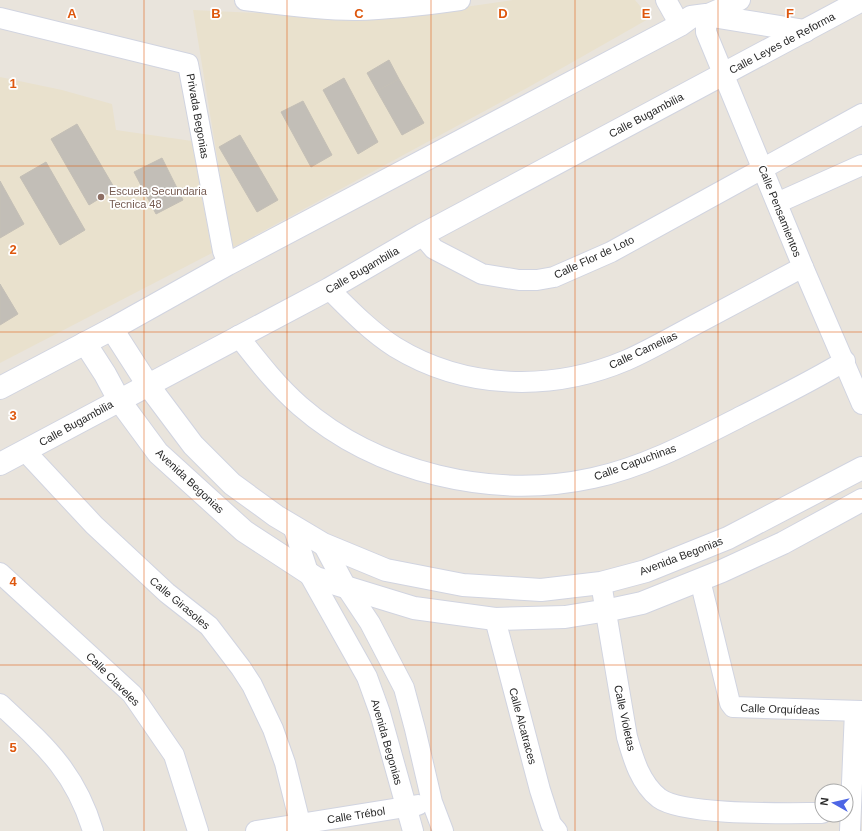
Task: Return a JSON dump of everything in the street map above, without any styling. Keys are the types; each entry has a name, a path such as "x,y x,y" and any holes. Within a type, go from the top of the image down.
{"street":[{"path":"245,0 354,10 419,6 460,0"},
{"path":"666,0 680,25"},
{"path":"706,15 740,0"},
{"name":"Calle Leyes de Reforma","path":"723,74 862,0"},
{"path":"0,388 112,329 228,264 680,25 692,16 706,15 805,31"},
{"name":"Calle Pensamientos","path":"706,15 706,32 803,267 845,361 862,404"},
{"name":"Privada Begonias","path":"0,18 188,64 223,251 228,264"},
{"name":"Calle Bugambilia","path":"0,464 238,336 329,289 422,235 723,74"},
{"name":"Calle Flor de Loto","path":"422,235 434,250 482,274 505,279 537,280 554,277 610,252 862,114"},
{"path":"777,203 862,165"},
{"name":"Calle Camelias","path":"329,289 378,335 395,347 436,368 477,378 503,382 540,382 579,376 627,360 803,267"},
{"name":"Avenida Begonias","path":"112,329 148,385 193,445 232,484 293,526 323,544 386,570 463,585 541,590 601,583 646,571 728,538 862,468"},
{"name":"Calle Capuchinas","path":"238,336 295,401 314,417 349,440 385,458 420,471 465,480 520,486 594,478 656,457 716,430 845,361"},
{"name":"Avenida Begonias","path":"85,343 105,374 119,400 158,453 244,531 316,578 414,608 495,619 565,617 605,611 642,603 700,580 783,543 862,500"},
{"name":"Calle Girasoles","path":"26,450 94,526 167,593 209,626 241,668 252,685 273,729 285,763 301,828"},
{"name":"Avenida Begonias","path":"293,526 308,572 367,677 380,713 405,807 413,831"},
{"path":"323,544 346,587 370,623 404,688 432,802 443,831"},
{"name":"Calle Claveles","path":"0,573 132,694 174,755 198,831"},
{"name":"Calle Orquídeas","path":"700,580 730,703 733,707 859,711"},
{"name":"Calle Violetas","path":"601,583 627,736 632,757 643,780 659,798 683,807 753,812 814,813"},
{"name":"Calle Alcatraces","path":"495,619 540,790 552,824 557,831"},
{"path":"0,704 46,746 72,780 86,807 93,831"},
{"path":"854,787 859,711"},
{"name":"Calle Trébol","path":"256,831 301,828 432,802"}],"shaded area":[{"path":"513,0 635,0 650,18 527,88 232,248 193,10 302,15 437,11"},
{"name":"Escuela Secundaria Tecnica 48","path":"0,77 62,90 112,104 116,130 192,141 212,253 0,363"}],"building":[{"path":"389,60 399,79 377,91 367,73"},
{"path":"344,78 378,142 358,154 323,90"},
{"path":"399,79 424,123 402,135 377,91"},
{"path":"303,101 332,155 311,167 281,112"},
{"path":"77,124 115,189 89,205 51,139"},
{"path":"240,135 278,200 257,212 219,147"},
{"path":"162,158 183,200 156,214 134,172"},
{"path":"46,162 85,230 60,245 20,177"},
{"path":"0,181 24,224 0,238"},
{"path":"0,284 18,314 0,325"}],"place":[{"name":"Escuela Secundaria Tecnica 48","path":"101,197"}]}
